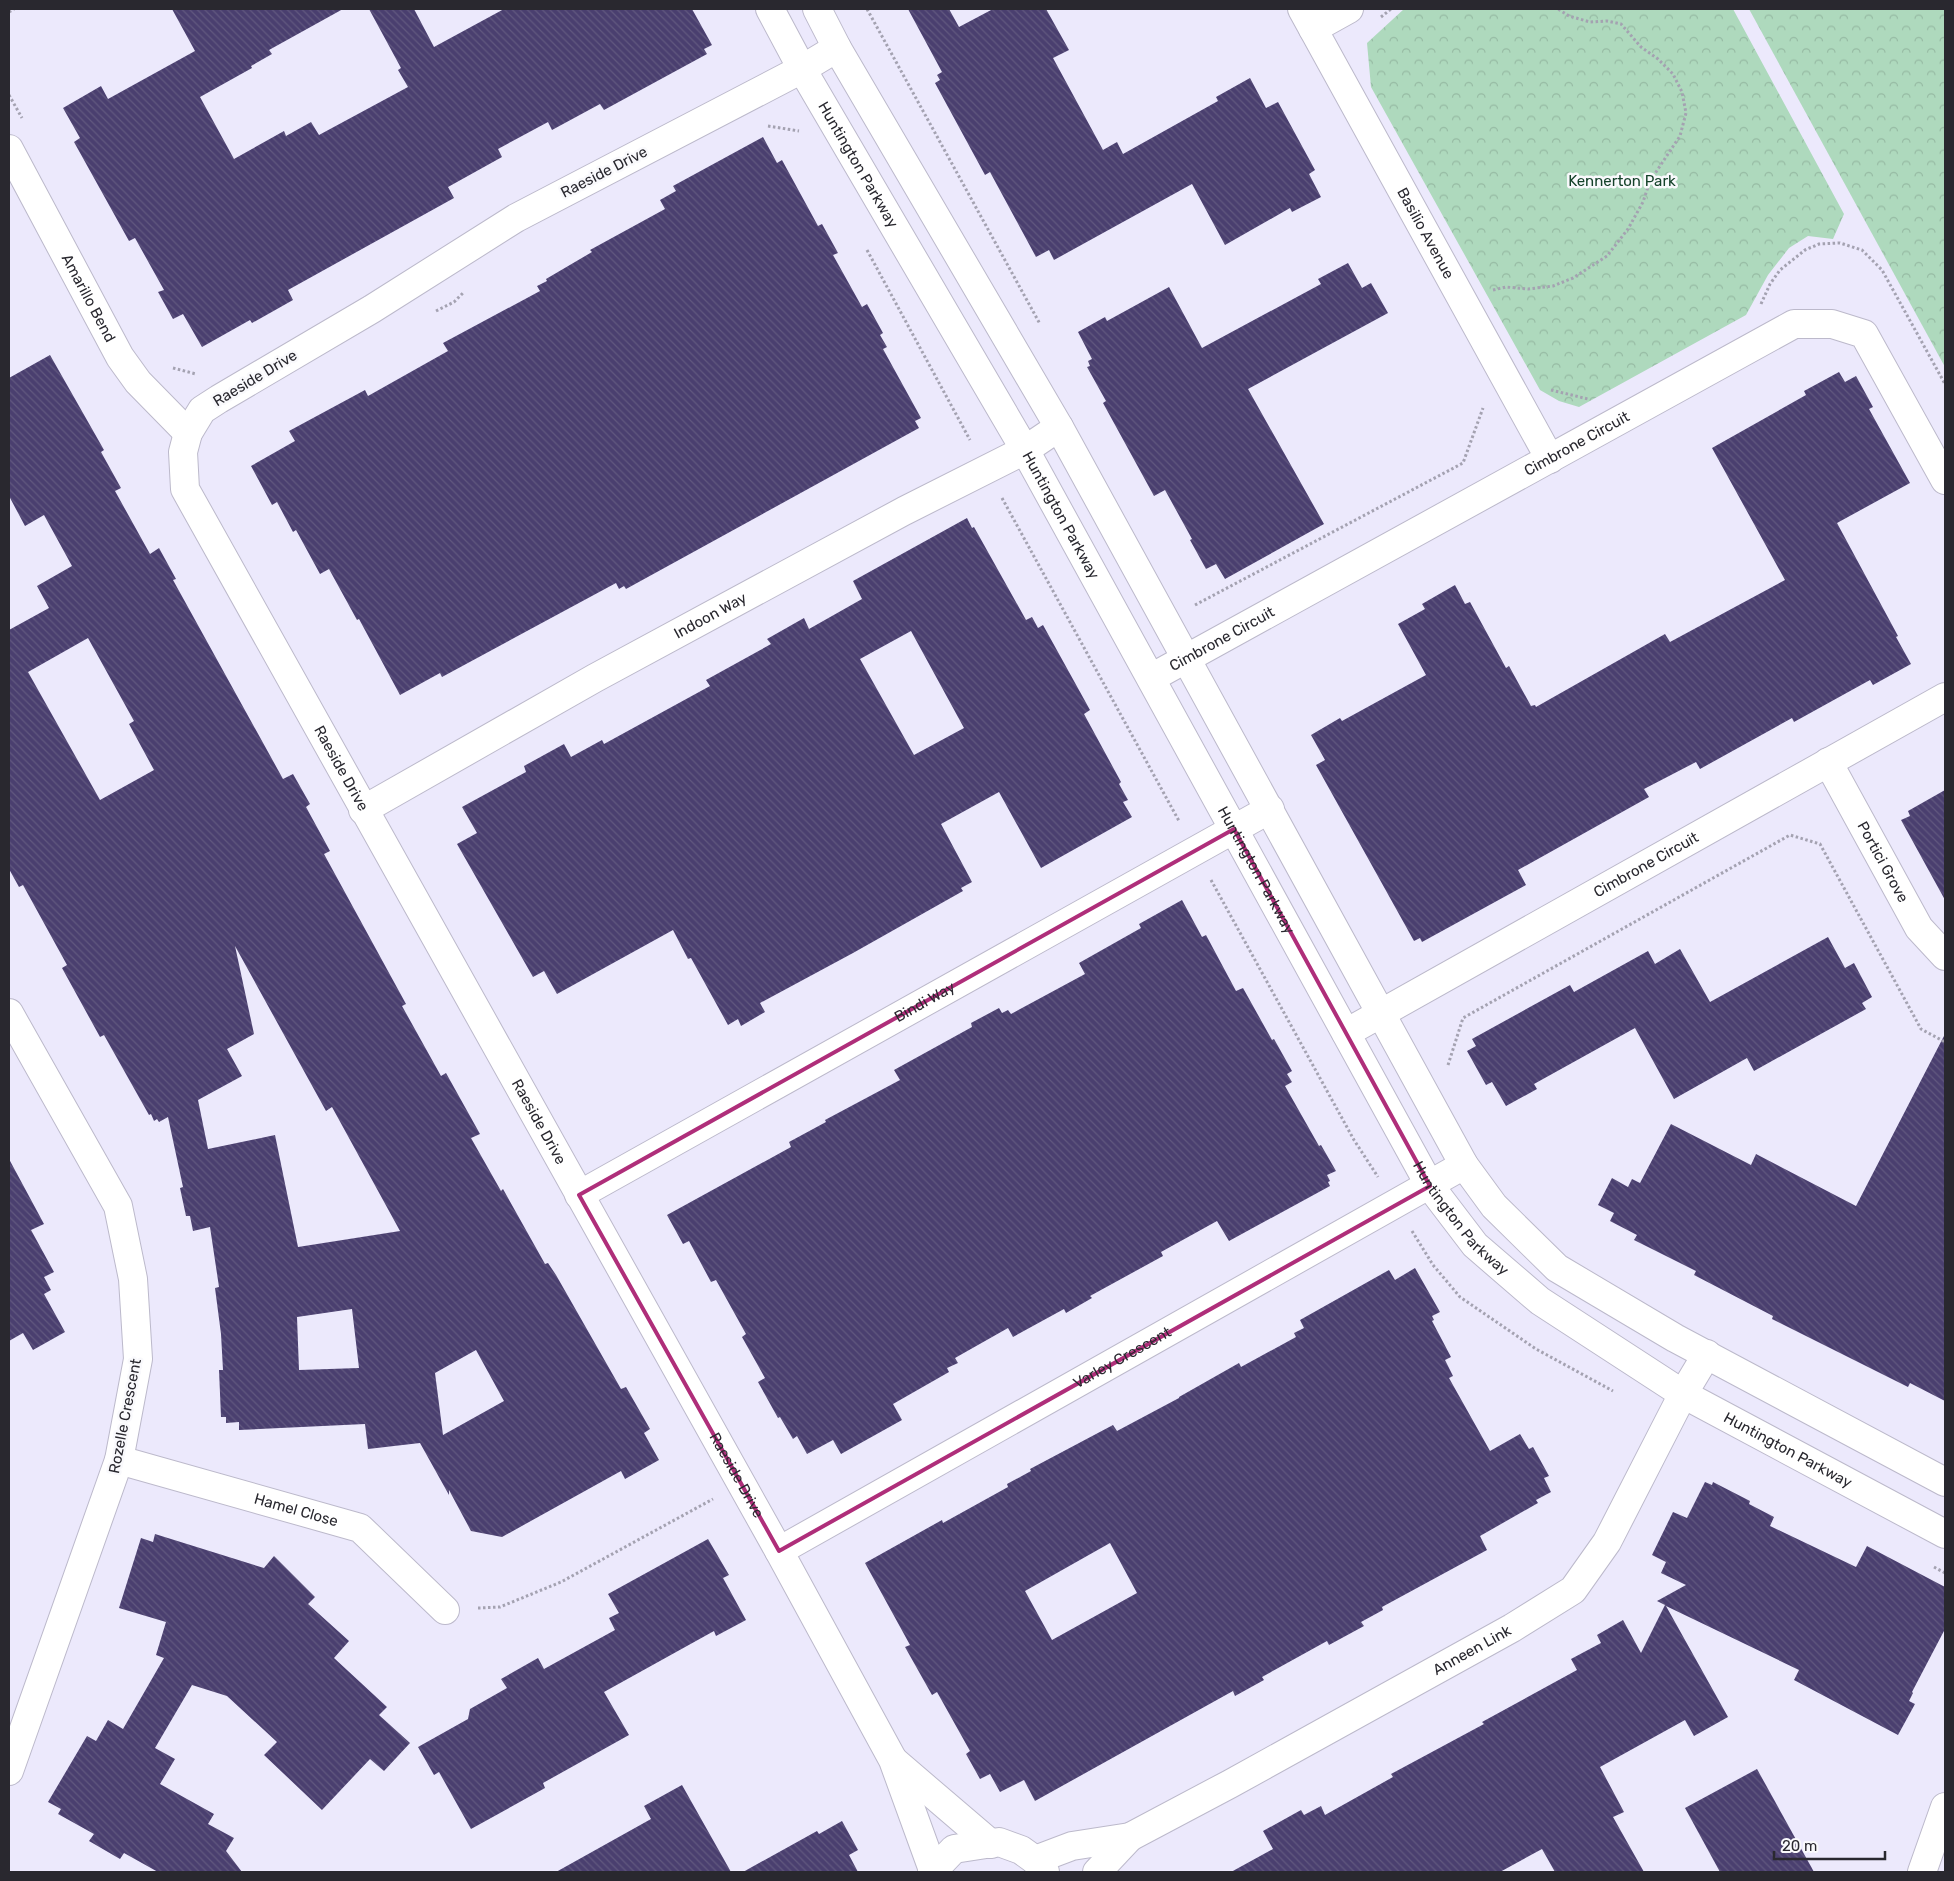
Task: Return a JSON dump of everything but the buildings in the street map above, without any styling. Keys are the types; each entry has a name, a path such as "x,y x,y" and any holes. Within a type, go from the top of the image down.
{"street":[{"name":"Huntington Parkway","path":"770,9 802,69 1025,450 1430,1186 1475,1245 1540,1301 1683,1394 1945,1534"},
{"name":"Huntington Parkway","path":"817,9 837,48 1059,427 1270,808 1464,1165 1494,1206 1557,1268 1707,1354 1945,1482"},
{"path":"1307,19 1349,9"},
{"name":"Basilio Avenue","path":"1307,19 1550,459"},
{"name":"Raeside Drive","path":"837,48 775,84 516,218 372,309 202,410 188,433 183,452 184,489 779,1551 893,1760 933,1871"},
{"name":"Amarillo Bend","path":"9,150 120,357 138,382 188,433"},
{"name":"Cimbrone Circuit","path":"1151,678 1794,324 1832,324 1864,334 1945,480"},
{"name":"Indoon Way","path":"363,810 603,674 904,511 1025,450 1059,427"},
{"name":"Cimbrone Circuit","path":"1346,1033 1945,697"},
{"name":"Portici Grove","path":"1828,762 1919,928 1945,956"},
{"name":"Bindi Way","path":"579,1195 1270,808"},
{"name":"Rozelle Crescent","path":"9,1013 118,1206 133,1279 138,1359 119,1460 9,1771"},
{"name":"Varley Crescent","path":"779,1551 1430,1186 1464,1165"},
{"name":"Anneen Link","path":"1097,1872 1130,1837 1230,1784 1504,1632 1573,1590 1607,1542 1683,1394 1707,1354"},
{"name":"Hamel Close","path":"119,1460 360,1528 445,1610"},
{"name":"Raeside Drive","path":"893,1760 991,1844"},
{"path":"1922,1872 1945,1807"},
{"name":"Anneen Link","path":"1040,1866 1072,1846 1130,1837"},
{"path":"933,1871 954,1849 999,1842 1021,1850 1040,1866"}],"path":[{"path":"9,12 14,9"},
{"path":"867,9 1043,329"},
{"path":"1489,291 1506,288 1528,289 1553,286 1573,278 1607,256 1628,229 1643,202 1650,181 1680,136 1686,113 1682,92 1672,74 1641,47 1621,24 1590,22 1569,16 1558,9"},
{"path":"760,124 802,131 775,84"},
{"path":"9,95 23,121"},
{"path":"1760,307 1770,284 1780,270 1805,250 1819,244 1840,243 1862,250 1882,270 1945,384"},
{"path":"428,315 454,302 468,289"},
{"path":"169,367 206,377 219,399"},
{"path":"1191,598 1195,606 1463,463 1484,406 1528,386 1593,400"},
{"path":"1447,1069 1463,1018 1790,835 1820,844 1921,1029 1945,1042"},
{"path":"445,1610 500,1607 561,1582 741,1484"}],"highlighted area":[{"path":"1234,829 1430,1186 779,1551 579,1195"}],"green space":[{"name":"Kennerton Park","path":"1404,9 1733,9 1844,214 1833,239 1808,236 1789,248 1768,275 1746,315 1579,407 1559,401 1540,390 1371,87 1367,43"},
{"path":"1749,9 1945,9 1945,367"}]}
